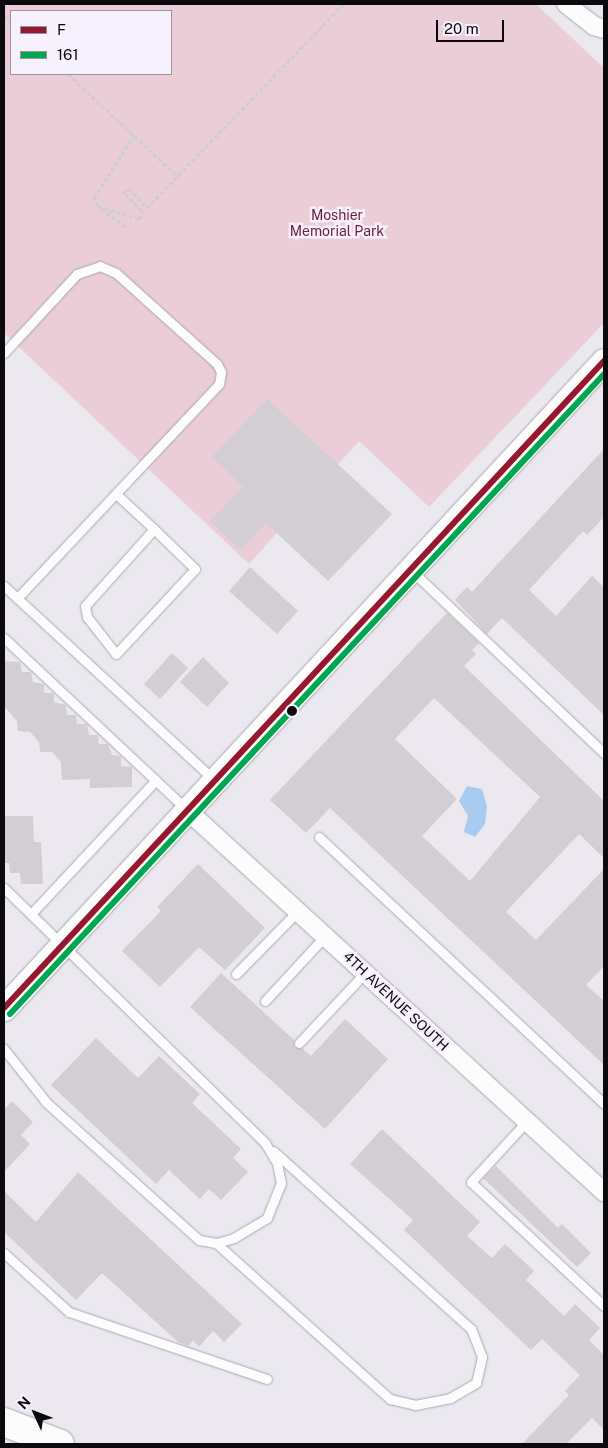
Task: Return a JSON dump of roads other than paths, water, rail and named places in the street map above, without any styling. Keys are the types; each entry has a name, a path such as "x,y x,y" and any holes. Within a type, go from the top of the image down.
{"highway":[{"path":"4,1422 60,1444"}],"main road":[{"path":"4,1008 410,569 601,372"}],"street":[{"path":"566,4 594,26 604,29"},
{"name":"4TH AVENUE SOUTH","path":"187,810 604,1192"}],"lane":[{"path":"4,353 77,274 100,266 116,274 217,364 221,372 219,384 17,598"},
{"path":"116,494 154,529 195,569 116,654 87,617 85,606 154,529"},
{"path":"410,569 604,753"},
{"path":"4,586 214,780"},
{"path":"4,638 187,810"},
{"path":"31,914 156,780"},
{"path":"319,837 604,1104"},
{"path":"4,888 265,1143 471,1329 482,1357 476,1383 450,1398 415,1405 390,1399 216,1243 199,1240 54,1110 4,1049"},
{"path":"236,974 298,911"},
{"path":"265,1000 325,936"},
{"path":"299,1043 365,973"},
{"path":"527,1121 471,1182 604,1306"},
{"path":"216,1243 255,1227 267,1218 277,1201 281,1184 277,1163 265,1143"},
{"path":"4,1253 70,1312 267,1379"}],"water":[{"path":"467,786 482,789 487,806 485,824 475,837 464,832 468,816 459,801"}],"park label":[{"name":"Moshier Memorial Park","path":"337,224"}]}
